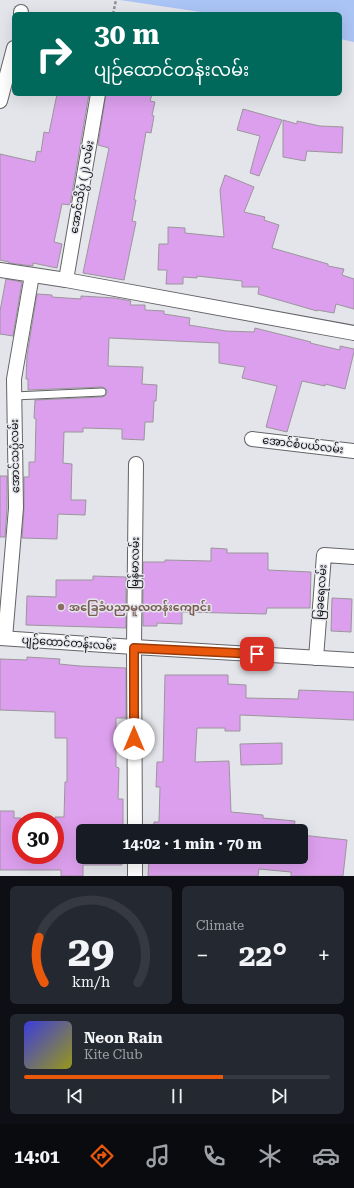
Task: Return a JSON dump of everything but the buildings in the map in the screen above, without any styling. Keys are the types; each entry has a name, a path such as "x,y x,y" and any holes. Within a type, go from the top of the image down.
{"street":[{"path":"0,101 12,56"},
{"name":"အောင်သိပ္ပံ (၂) လမ်း","path":"66,280 98,96"},
{"path":"0,270 66,280 354,333"},
{"name":"အောင်သပ္ပံလမ်း","path":"2,638 16,508 14,379 32,275"},
{"name":"အောင်စံပယ်လမ်း","path":"252,439 354,451"},
{"name":"မြန်မာလမ်း","path":"135,824 134,648 136,464"},
{"name":"မြခရေလမ်း","path":"316,658 324,556 354,557"},
{"name":"ပျဉ်ထောင်တန်းလမ်း","path":"2,638 134,648 354,660"},
{"path":"135,864 135,876"}],"lane":[{"path":"14,396 102,392"}],"path":[{"path":"113,12 116,0"}],"water":[{"path":"120,0 354,0 354,42 342,39 342,12 201,12"}],"place":[{"name":"အခြေခံပညာမူလတန်းကျောင်း","path":"61,607"}],"route":[{"path":"134,739 134,648 257,654"}]}
